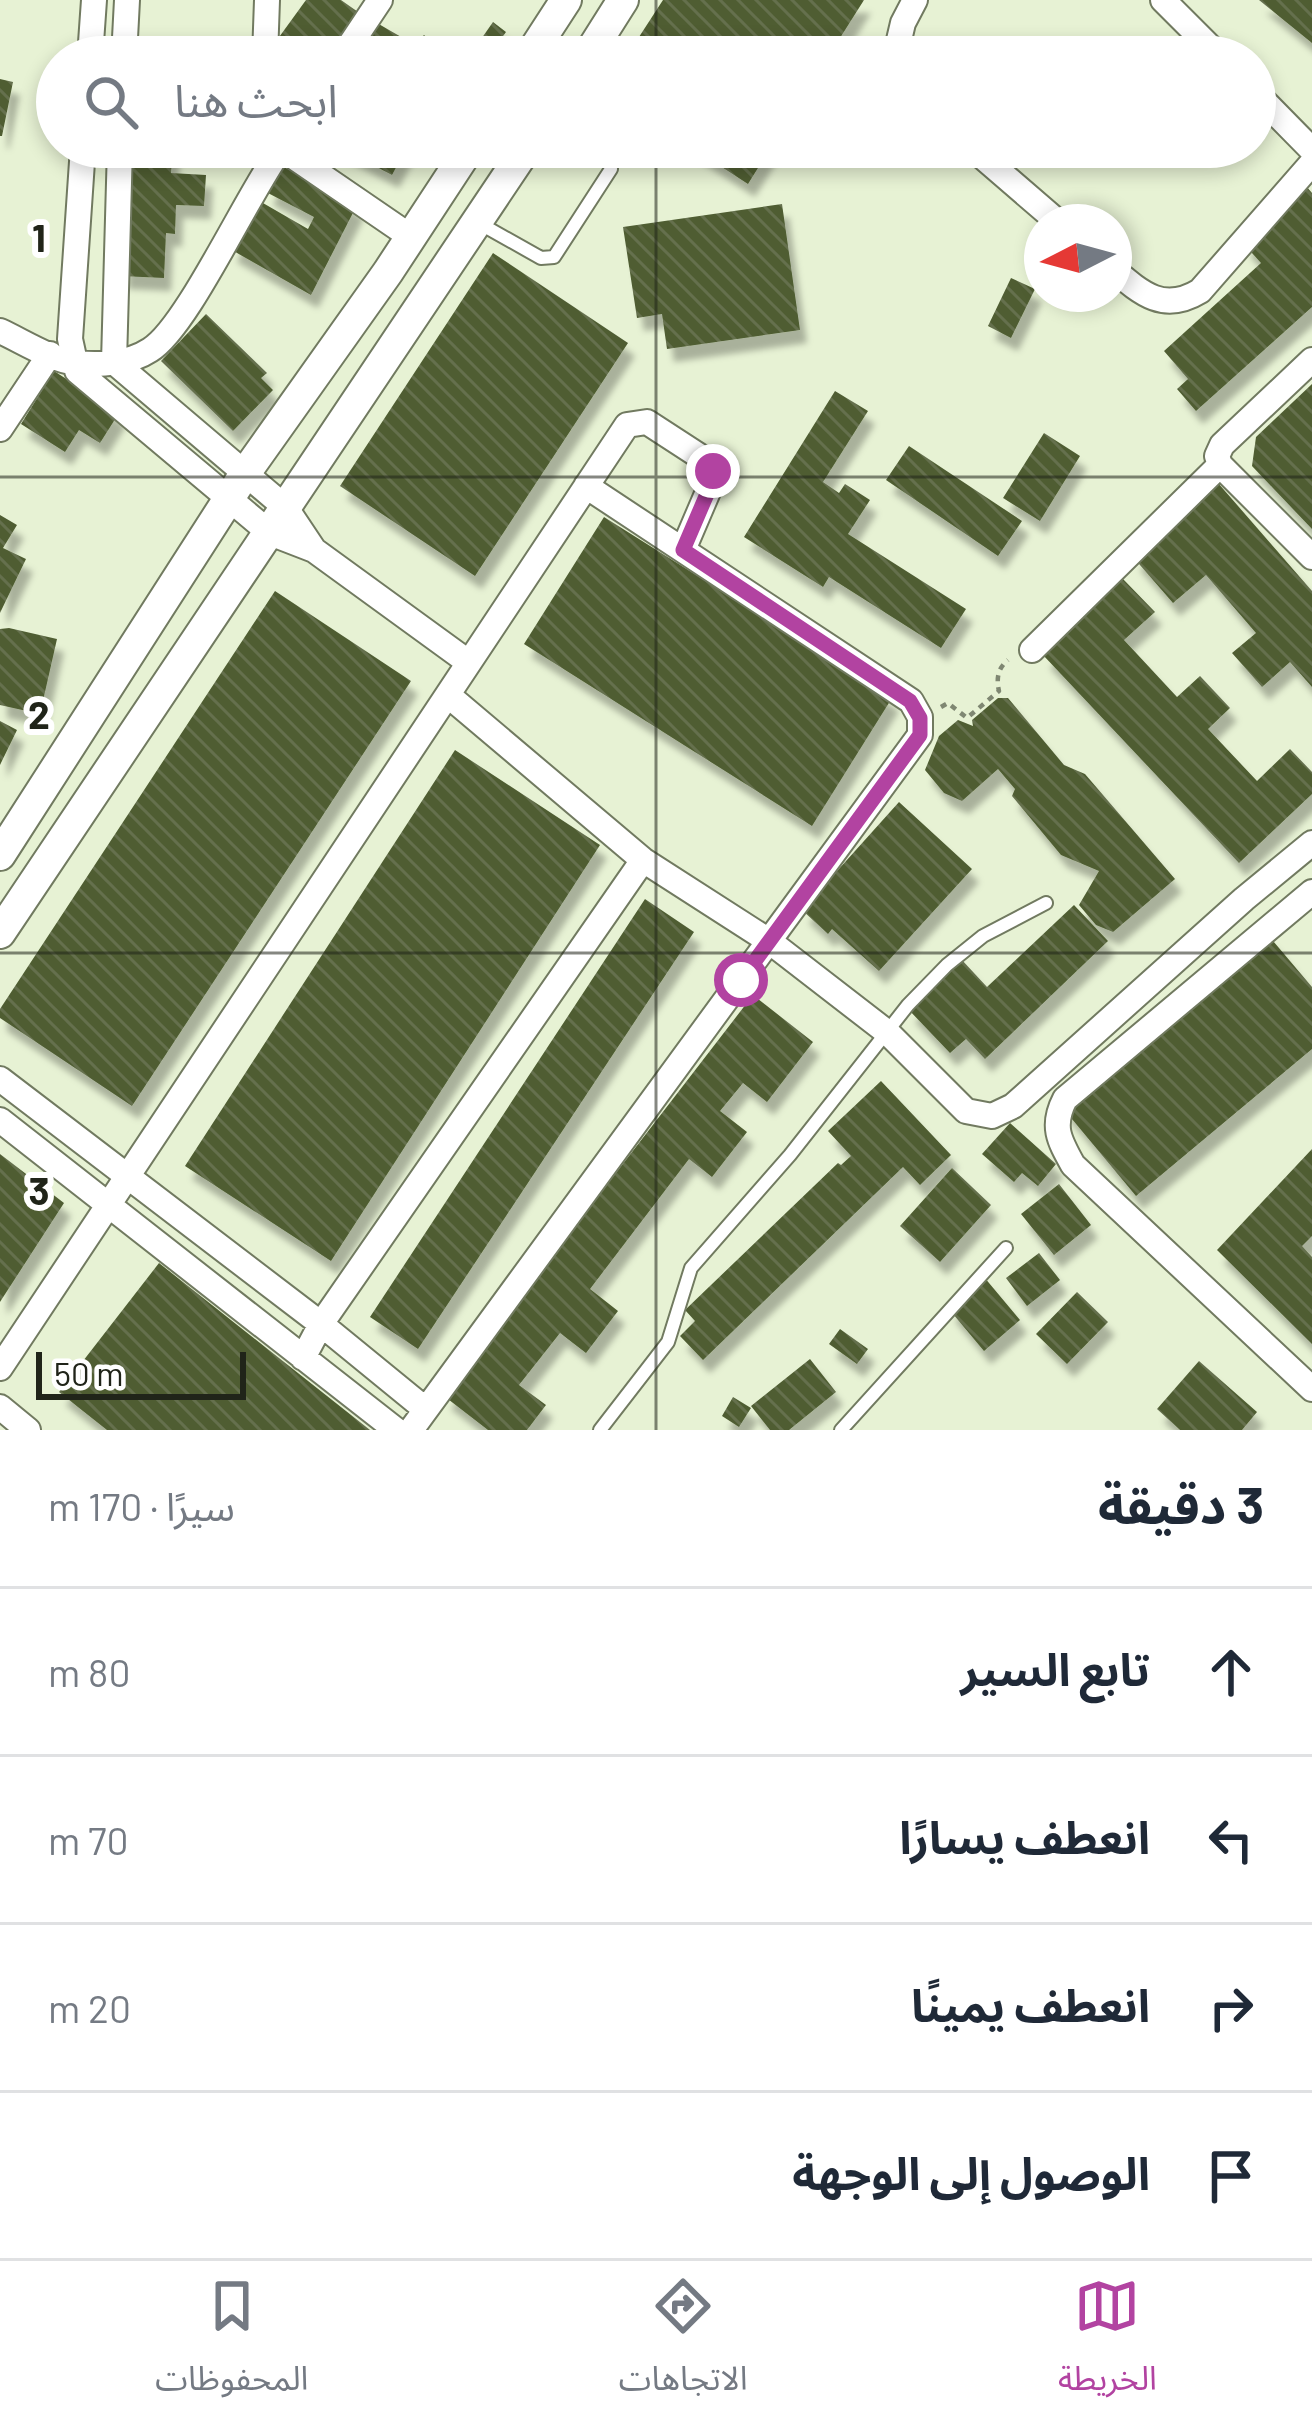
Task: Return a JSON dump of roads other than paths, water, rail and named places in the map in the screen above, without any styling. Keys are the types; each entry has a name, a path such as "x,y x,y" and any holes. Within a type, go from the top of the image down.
{"street":[{"path":"91,36 94,0"},
{"path":"125,36 127,0"},
{"path":"266,36 267,0"},
{"path":"543,36 566,0"},
{"path":"600,36 623,0"},
{"path":"900,36 915,0"},
{"path":"1163,0 1199,36"},
{"path":"354,36 374,2"},
{"path":"1276,113 1312,149"},
{"path":"1132,284 1165,303 1200,291 1312,163"},
{"path":"0,429 61,359 70,339 82,168"},
{"path":"114,362 119,168"},
{"path":"260,168 260,177"},
{"path":"61,359 114,362 150,350 178,321 267,168"},
{"path":"310,168 411,237"},
{"path":"5,834 456,168"},
{"path":"0,933 512,168"},
{"path":"995,168 1037,204"},
{"path":"0,331 61,359 230,501 278,521 467,662"},
{"path":"1312,360 1222,445 1217,456 1220,465 1312,557"},
{"path":"114,362 246,472 278,521"},
{"path":"0,1368 627,425 646,422 707,461 713,471 683,550"},
{"path":"1032,650 1220,465"},
{"path":"0,1079 321,1324 418,1419 920,735 920,718 910,701 586,486"},
{"path":"448,696 643,860 769,941 887,1034 966,1111 992,1116 1013,1106 1244,898 1312,843"},
{"path":"303,1358 321,1324 643,860"},
{"path":"1312,892 1065,1099 1057,1115 1056,1134 1073,1165 1312,1389"},
{"path":"0,1120 396,1430"},
{"path":"0,1407 28,1430"}],"lane":[{"path":"476,221 541,258 554,257 611,168"},
{"path":"600,1430 668,1342 691,1268 887,1034 947,965 983,937 1046,903"},
{"path":"841,1430 1006,1248"}]}
